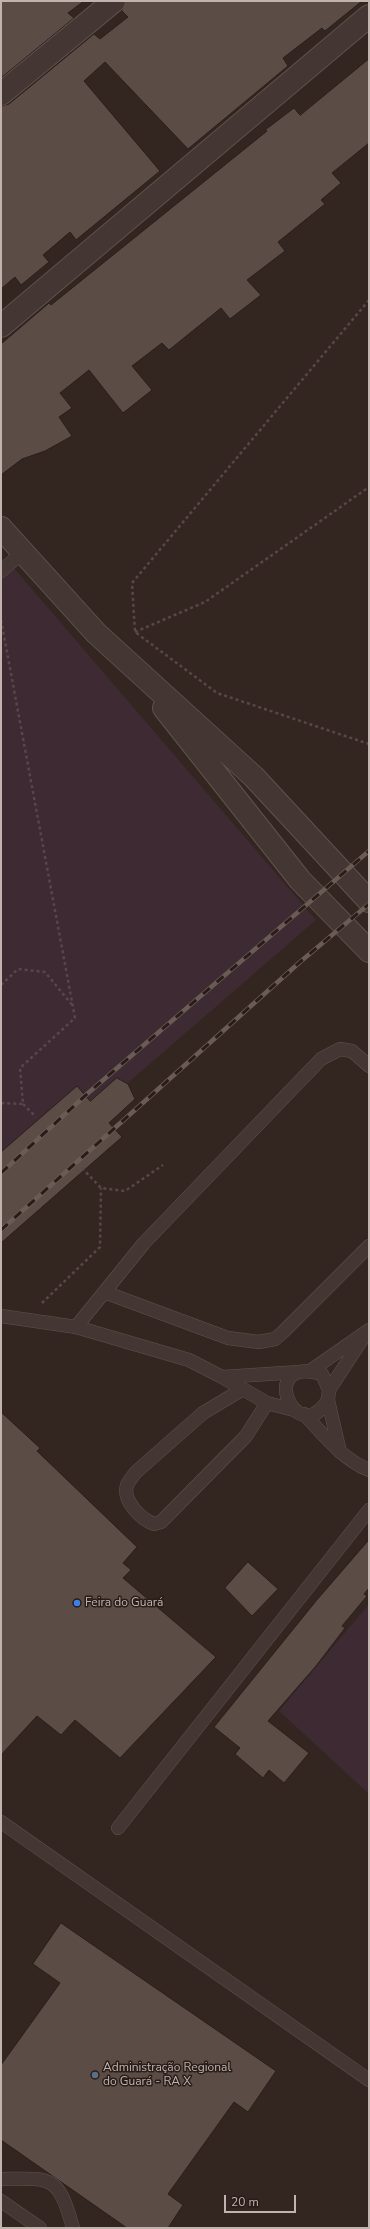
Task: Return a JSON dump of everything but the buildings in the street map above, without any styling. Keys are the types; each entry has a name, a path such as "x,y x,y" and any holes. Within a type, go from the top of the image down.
{"street":[{"path":"1,94 114,1"},
{"path":"1,326 369,16"},
{"path":"1,528 22,553 96,633 254,777 369,901"},
{"path":"130,665 300,880 369,951"}],"lane":[{"path":"1,571 22,553"},
{"path":"76,1327 144,1243 321,1059 340,1049 352,1051 369,1066"},
{"path":"104,1292 228,1338 259,1342 268,1341 283,1332 369,1246"},
{"path":"1,1316 76,1327 188,1360 222,1377 267,1403 299,1412 314,1414 323,1408 329,1395 367,1332"},
{"path":"367,1332 290,1379 285,1388 287,1402 340,1452 356,1464 369,1470"},
{"path":"222,1377 304,1371 322,1374 329,1395 340,1452"},
{"path":"243,1389 203,1413 136,1472 128,1484 126,1493 130,1504 146,1521 154,1524 161,1522 246,1436 267,1403"},
{"path":"118,1828 369,1510"},
{"path":"1,1822 369,2080"},
{"path":"1,2179 36,2179 51,2184 59,2189 64,2198 73,2228"},
{"path":"1,2200 40,2228"}],"path":[{"path":"369,300 132,583 135,632 217,693 369,744"},
{"path":"135,632 205,602 369,487"},
{"path":"1,620 75,1018 20,1068 23,1104 36,1117"},
{"path":"1,985 18,970 45,972 73,1006"},
{"path":"1,1103 23,1104"},
{"path":"82,1168 101,1188 125,1191 163,1165"},
{"path":"26,1319 100,1247 101,1188"}],"shaded area":[{"path":"7,560 316,920 1,1193 1,565"},
{"path":"369,1604 369,1794 279,1711"}],"railway":[{"path":"1,1173 87,1094 369,851"},
{"path":"1,1230 300,962 369,904"}],"place":[{"name":"Feira do Guará","path":"77,1603"},
{"name":"Administração Regional do Guará - RA X","path":"95,2075"}]}
